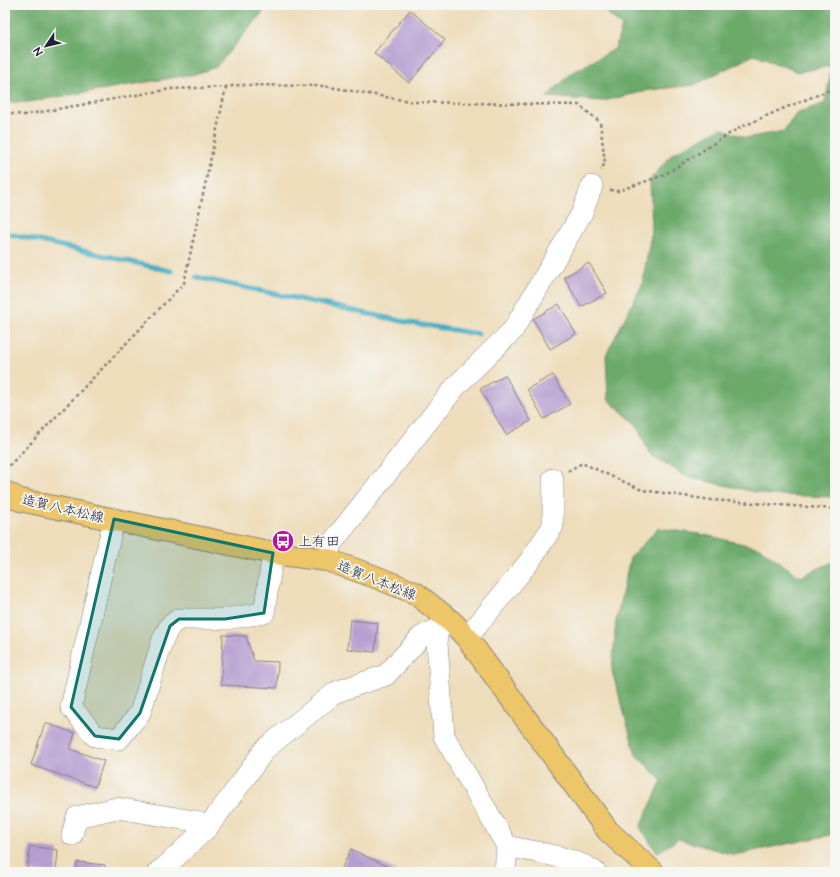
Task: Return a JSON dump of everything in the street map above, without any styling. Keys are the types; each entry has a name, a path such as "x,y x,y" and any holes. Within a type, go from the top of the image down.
{"main road":[{"name":"造賀八本松線","path":"5,492 20,500 273,553 327,560 415,593 444,626 467,638 608,831 653,872"}],"street":[{"path":"327,560 331,544 456,386 513,330 582,213 592,186"},
{"path":"467,638 529,562 553,526 554,479"},
{"path":"114,519 71,707 95,736 119,739 140,713 163,639 170,626 179,619 225,619 264,613 273,553"},
{"path":"158,872 208,827 265,749 336,692 386,675 421,637 444,626 444,736 508,846 505,872"},
{"path":"72,835 77,817 118,808 194,821 208,827"},
{"path":"508,846 565,859 589,867 595,872"}],"path":[{"path":"5,113 24,115 170,89 226,87 239,85 324,86 414,102 579,105 600,122 605,162 592,186 618,191 664,175 737,129 835,88"},
{"path":"5,470 184,283 226,87"},
{"path":"554,479 582,463 642,490 712,500 835,509"}],"highlighted area":[{"path":"114,519 273,553 264,613 225,619 179,619 170,626 140,713 119,739 95,736 71,707"}],"green space":[{"path":"5,5 269,5 216,67 195,74 28,102 5,102"},
{"path":"598,5 835,5 835,497 769,495 687,477 650,454 635,423 608,400 606,355 642,285 652,229 650,180 672,154 721,128 746,138 784,131 796,114 825,103 832,66 798,72 754,55 694,85 650,90 603,101 547,97 570,74 615,49 622,26"},
{"path":"658,528 705,535 760,548 800,577 835,561 835,834 734,855 678,839 657,853 640,827 662,781 636,755 612,671 616,621 630,558"}],"building":[{"path":"410,10 445,40 409,83 374,53"},
{"path":"589,263 607,293 581,307 564,277"},
{"path":"559,304 576,334 550,349 533,319"},
{"path":"505,375 531,421 506,435 480,389"},
{"path":"553,375 570,404 544,419 527,389"},
{"path":"350,620 378,623 375,652 347,649"},
{"path":"223,635 246,636 254,661 278,662 277,688 221,685"},
{"path":"45,723 75,733 70,749 104,761 95,787 31,765"},
{"path":"30,846 58,850 56,872 27,872"},
{"path":"351,849 395,870 395,872 340,872"},
{"path":"77,862 105,865 104,872 76,872"}],"waterway":[{"path":"5,233 171,271"},
{"path":"196,277 411,323 478,334"}],"place":[{"name":"上有田","path":"283,541"}]}
